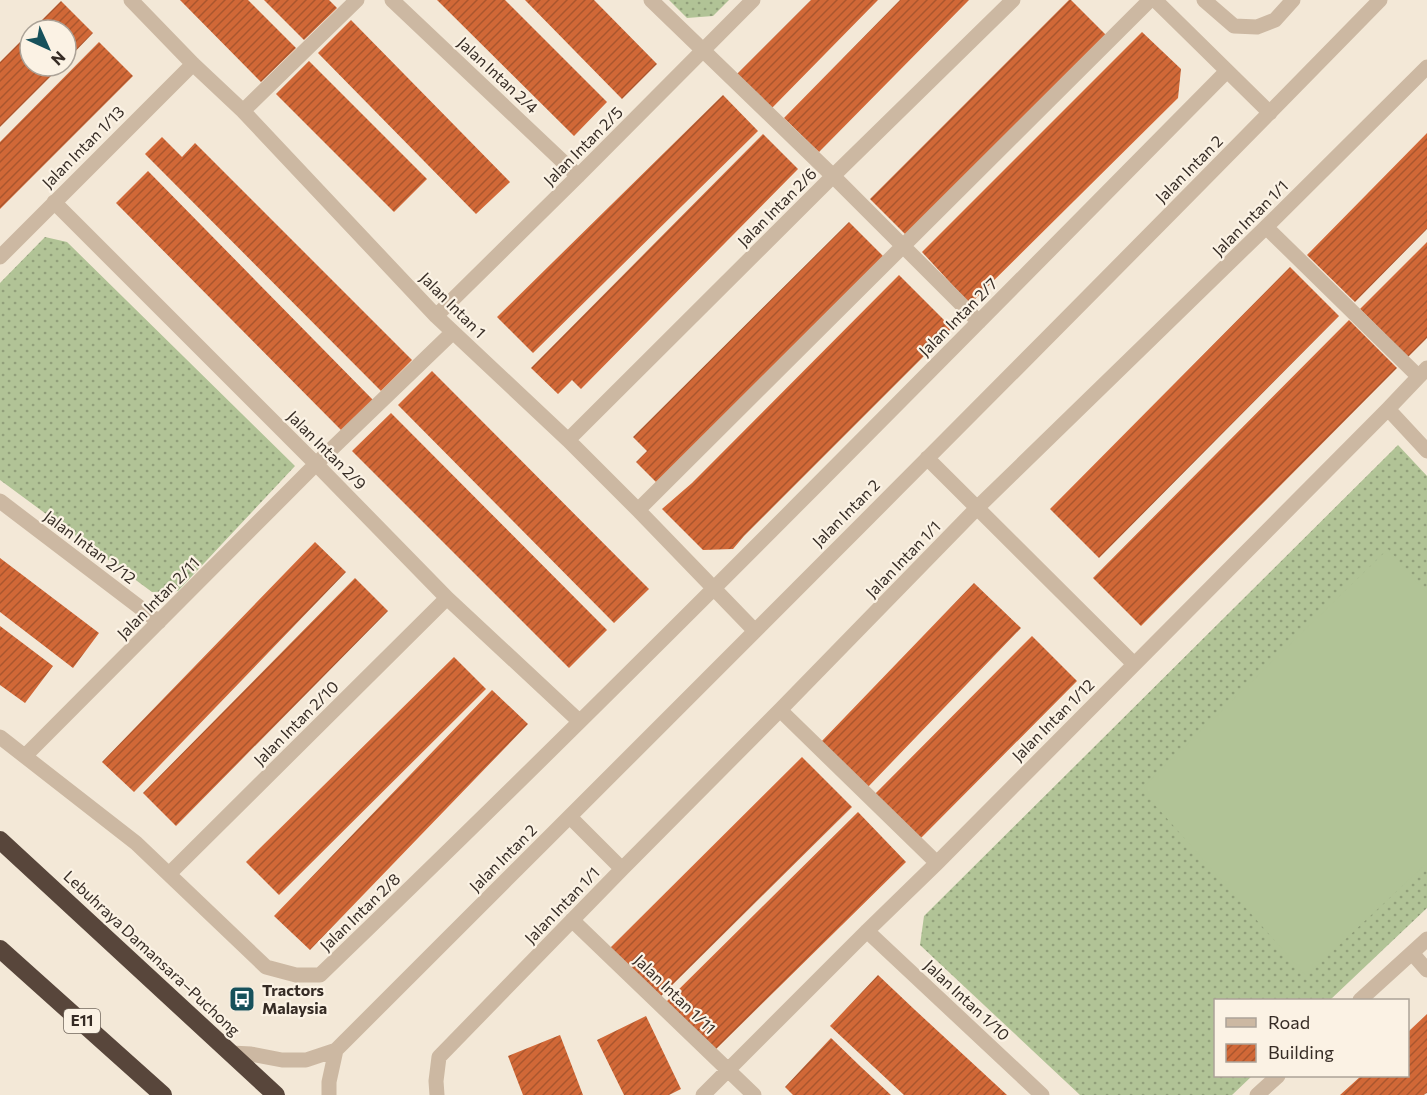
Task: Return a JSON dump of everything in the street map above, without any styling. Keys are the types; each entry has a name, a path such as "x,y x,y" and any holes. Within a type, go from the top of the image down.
{"highway":[{"name":"Lebuhraya Damansara–Puchong","path":"0,840 276,1095"},
{"name":"E11","path":"0,949 163,1095"}],"street":[{"name":"Jalan Intan 1","path":"131,0 193,64 243,111 436,316 568,440 754,631"},
{"path":"243,111 357,0"},
{"name":"Jalan Intan 2/4","path":"392,0 578,176"},
{"path":"651,0 833,176 979,322"},
{"name":"Jalan Intan 2/5","path":"436,316 753,0"},
{"name":"Jalan Intan 2/6","path":"568,440 1013,0"},
{"path":"638,510 1150,0"},
{"path":"1155,0 1270,113"},
{"path":"1204,0 1234,26 1257,27 1275,20 1293,0"},
{"name":"Jalan Intan 2","path":"231,1053 282,1060 306,1060 336,1050 927,459 1380,0"},
{"name":"Jalan Intan 1/13","path":"0,257 193,64"},
{"name":"Jalan Intan 1/1","path":"436,1095 439,1057 622,868 978,508 1427,67"},
{"name":"Jalan Intan 2/7","path":"714,588 1227,71"},
{"name":"Jalan Intan 2/9","path":"54,202 447,598 579,722"},
{"path":"1266,227 1423,372"},
{"path":"0,234 11,245"},
{"name":"Jalan Intan 2/11","path":"25,756 316,464 453,332"},
{"name":"Jalan Intan 1/12","path":"703,1095 937,863 1423,372"},
{"path":"1388,409 1427,451"},
{"path":"927,459 1134,664"},
{"name":"Jalan Intan 2/12","path":"0,501 159,622"},
{"name":"Jalan Intan 2/8","path":"0,737 136,843 266,967 296,975 320,975 448,852 714,588"},
{"name":"Jalan Intan 2/10","path":"170,873 447,598"},
{"path":"780,710 937,863"},
{"path":"570,817 622,868"},
{"name":"Jalan Intan 1/11","path":"572,920 754,1095"},
{"name":"Jalan Intan 1/10","path":"867,931 1042,1095"},
{"path":"1361,999 1427,939"},
{"path":"1412,954 1427,970"},
{"path":"329,1095 329,1082 336,1050"},
{"path":"1257,1095 1277,1077"}],"green space":[{"path":"669,0 729,0 713,16 687,18"},
{"path":"45,237 67,242 295,466 178,591 152,592 0,480 0,283"},
{"path":"1398,445 1427,476 1427,908 1331,999 1214,999 1214,1077 1251,1077 1232,1095 1080,1095 920,945 924,916"},
{"path":"1388,549 1427,594 1427,863 1306,976 1141,789"}],"building":[{"path":"180,0 248,0 296,48 261,82"},
{"path":"264,0 329,0 337,8 304,40"},
{"path":"437,0 505,0 607,102 574,136"},
{"path":"525,0 594,0 657,64 622,99"},
{"path":"811,0 878,0 771,109 736,75"},
{"path":"900,0 969,0 819,152 784,118"},
{"path":"1069,0 1106,35 906,235 870,199"},
{"path":"61,1 78,18 44,18"},
{"path":"78,18 93,33 78,49"},
{"path":"351,20 510,182 476,214 318,53"},
{"path":"1142,32 1181,69 1178,98 970,304 922,252"},
{"path":"99,42 133,76 0,209 0,142 63,78 78,78 78,63"},
{"path":"18,44 18,78 49,78 0,127 0,62"},
{"path":"309,61 427,179 394,212 276,94"},
{"path":"723,95 758,131 533,353 497,317"},
{"path":"1427,133 1427,229 1355,302 1307,255"},
{"path":"763,134 798,169 581,389 572,380 558,394 531,368"},
{"path":"162,137 182,157 195,143 412,360 381,391 145,154"},
{"path":"148,171 373,400 342,431 116,203"},
{"path":"849,222 884,257 657,483 636,462 647,451 633,437"},
{"path":"1427,242 1427,338 1408,357 1360,309"},
{"path":"1290,267 1339,316 1099,558 1050,509"},
{"path":"899,275 952,328 733,549 703,550 662,509 692,483"},
{"path":"1349,320 1397,368 1141,626 1093,578"},
{"path":"432,371 649,589 614,623 398,405"},
{"path":"391,413 607,630 569,668 352,451"},
{"path":"315,542 346,572 134,792 102,762"},
{"path":"0,558 99,633 73,668 0,612"},
{"path":"355,578 388,611 176,826 143,793"},
{"path":"974,583 1021,628 866,789 820,743"},
{"path":"0,626 53,666 25,703 0,685"},
{"path":"1032,636 1077,681 918,841 873,796"},
{"path":"454,657 486,689 279,895 246,862"},
{"path":"492,690 528,724 310,950 274,916"},
{"path":"802,757 852,807 657,1000 608,950"},
{"path":"858,812 906,862 712,1053 664,1004"},
{"path":"878,975 1007,1095 904,1095 830,1026"},
{"path":"1427,1014 1427,1093 1424,1095 1340,1095 1360,1077 1409,1077 1409,1031"},
{"path":"646,1016 681,1089 669,1095 624,1095 597,1040"},
{"path":"560,1035 583,1095 523,1095 508,1056"},
{"path":"831,1038 891,1095 793,1095 785,1087"}],"place":[{"name":"Tractors Malaysia","path":"242,999"}]}
